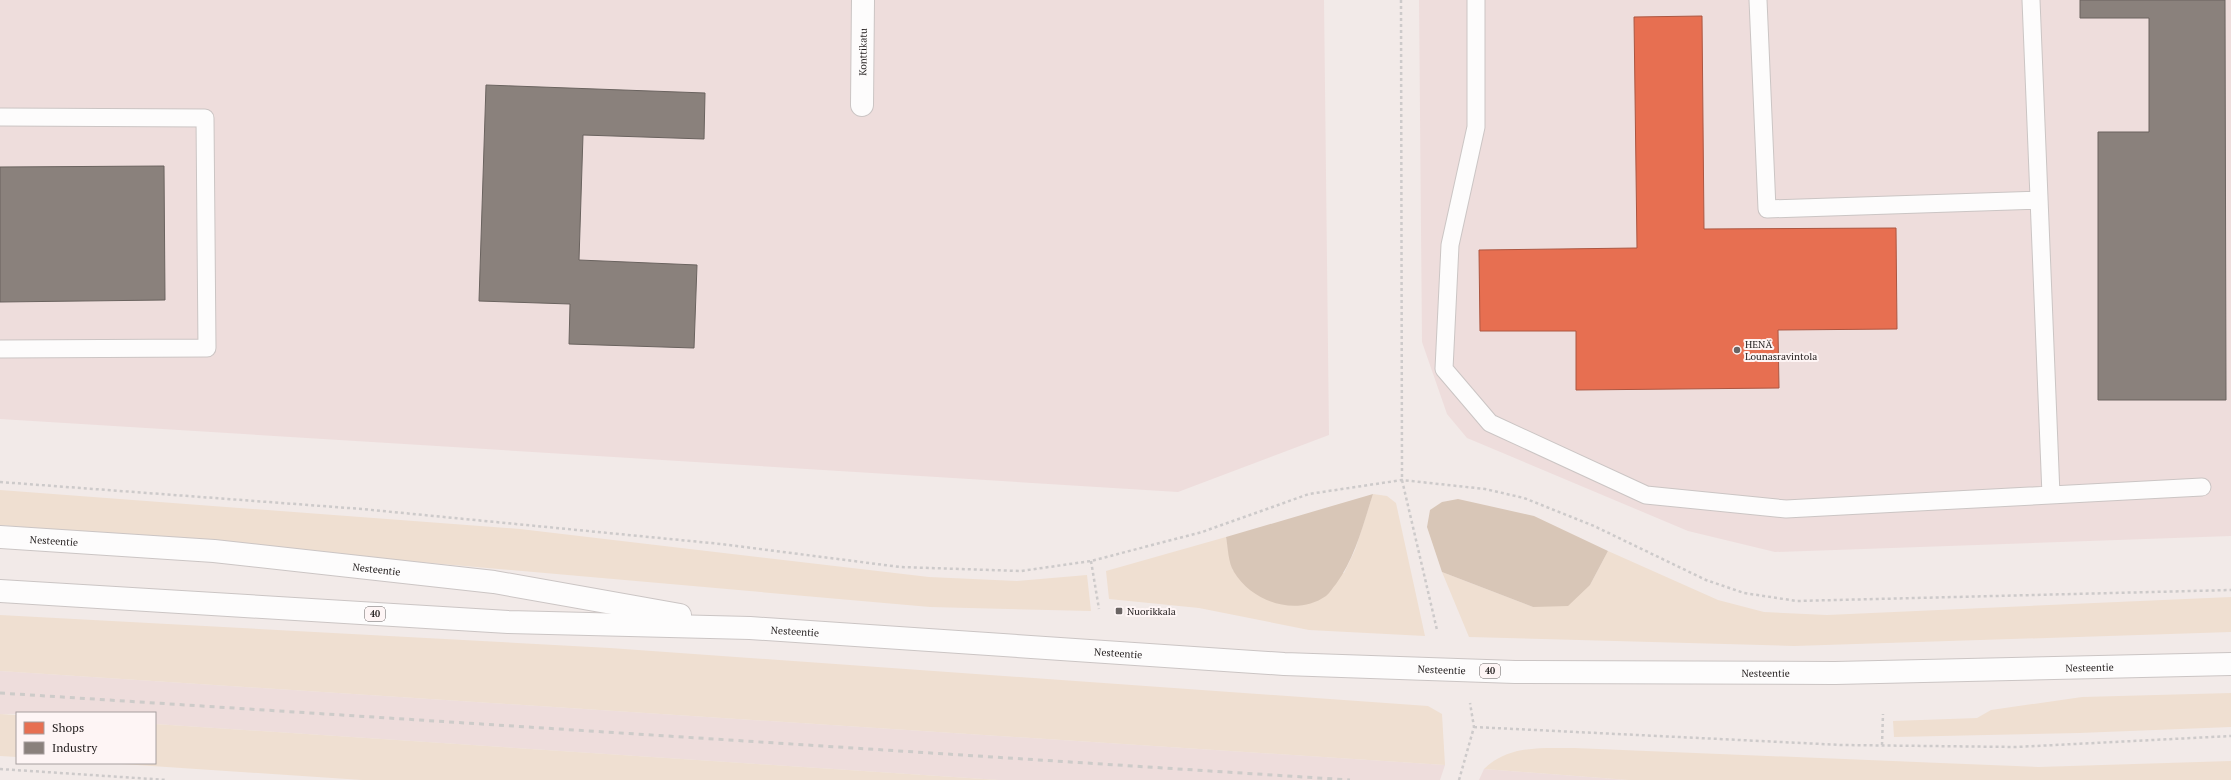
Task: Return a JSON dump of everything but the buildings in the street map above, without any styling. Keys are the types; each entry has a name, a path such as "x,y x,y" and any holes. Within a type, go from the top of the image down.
{"main road":[{"name":"Konttikatu","path":"862,105 864,0"},
{"name":"Nesteentie","path":"0,537 214,551 494,582 750,628"},
{"name":"Nesteentie","path":"0,591 508,622 750,628 1277,664 1515,672 1835,673 2231,664"}],"lane":[{"path":"1476,0 1476,127 1450,245 1444,369 1490,423 1646,495 1786,509 2202,487"},
{"path":"1758,0 1767,209 2039,200"},
{"path":"2031,0 2051,495"},
{"path":"0,118 204,118 207,348 0,349"}],"path":[{"path":"1401,0 1402,480 1437,630"},
{"path":"0,482 370,509 721,544 900,567 1020,571 1091,561 1202,532 1310,494 1402,480 1485,489 1524,498 1594,526 1706,580 1744,593 1797,601 2231,590"},
{"path":"1091,561 1099,610"},
{"path":"1459,780 1474,727 1470,703"},
{"path":"1882,745 1883,714"},
{"path":"1474,727 1842,745 2016,747 2231,736"},
{"path":"0,769 167,780"}],"shaded area":[{"path":"0,0 1324,0 1329,435 1178,492 0,419"},
{"path":"1419,0 2231,0 2231,536 1775,552 1688,531 1467,438 1447,414 1422,342"},
{"path":"0,490 520,529 929,577 1017,581 1087,575 1091,611 930,607 0,525"},
{"path":"1373,494 1387,496 1396,503 1425,636 1309,630 1199,608 1109,599 1106,571 1226,537 1233,571 1344,573 1355,550"},
{"path":"1373,494 1358,541 1343,574 1326,596 1314,602 1302,605 1288,606 1276,603 1263,598 1252,591 1242,583 1234,572 1229,560 1226,537"},
{"path":"1458,499 1534,516 1608,551 1590,585 1568,606 1533,607 1442,572 1427,527 1430,510 1442,502"},
{"path":"1608,551 1718,600 1764,612 1827,615 2231,597 2231,632 1794,646 1469,637 1442,572 1533,607 1590,585"},
{"path":"0,615 610,648 1428,706 1442,714 1445,765 0,671"},
{"path":"0,671 1445,765 1440,780 999,780 156,724 156,712 16,712 16,714 0,714"},
{"path":"2231,693 2231,727 2079,733 1894,737 1893,721 1977,718 1991,710 2082,697"},
{"path":"0,714 16,715 16,757 0,756"},
{"path":"156,724 999,780 362,780 122,764 156,764"},
{"path":"1538,748 1574,748 2038,767 2231,761 2231,780 1628,780 1484,769 1493,761 1515,752"},
{"path":"1484,769 1628,780 1479,780"}],"railway":[{"path":"0,693 1350,780"}],"place":[{"name":"HENÄ Lounasravintola","path":"1737,350"},
{"name":"Nuorikkala","path":"1119,611"}]}
